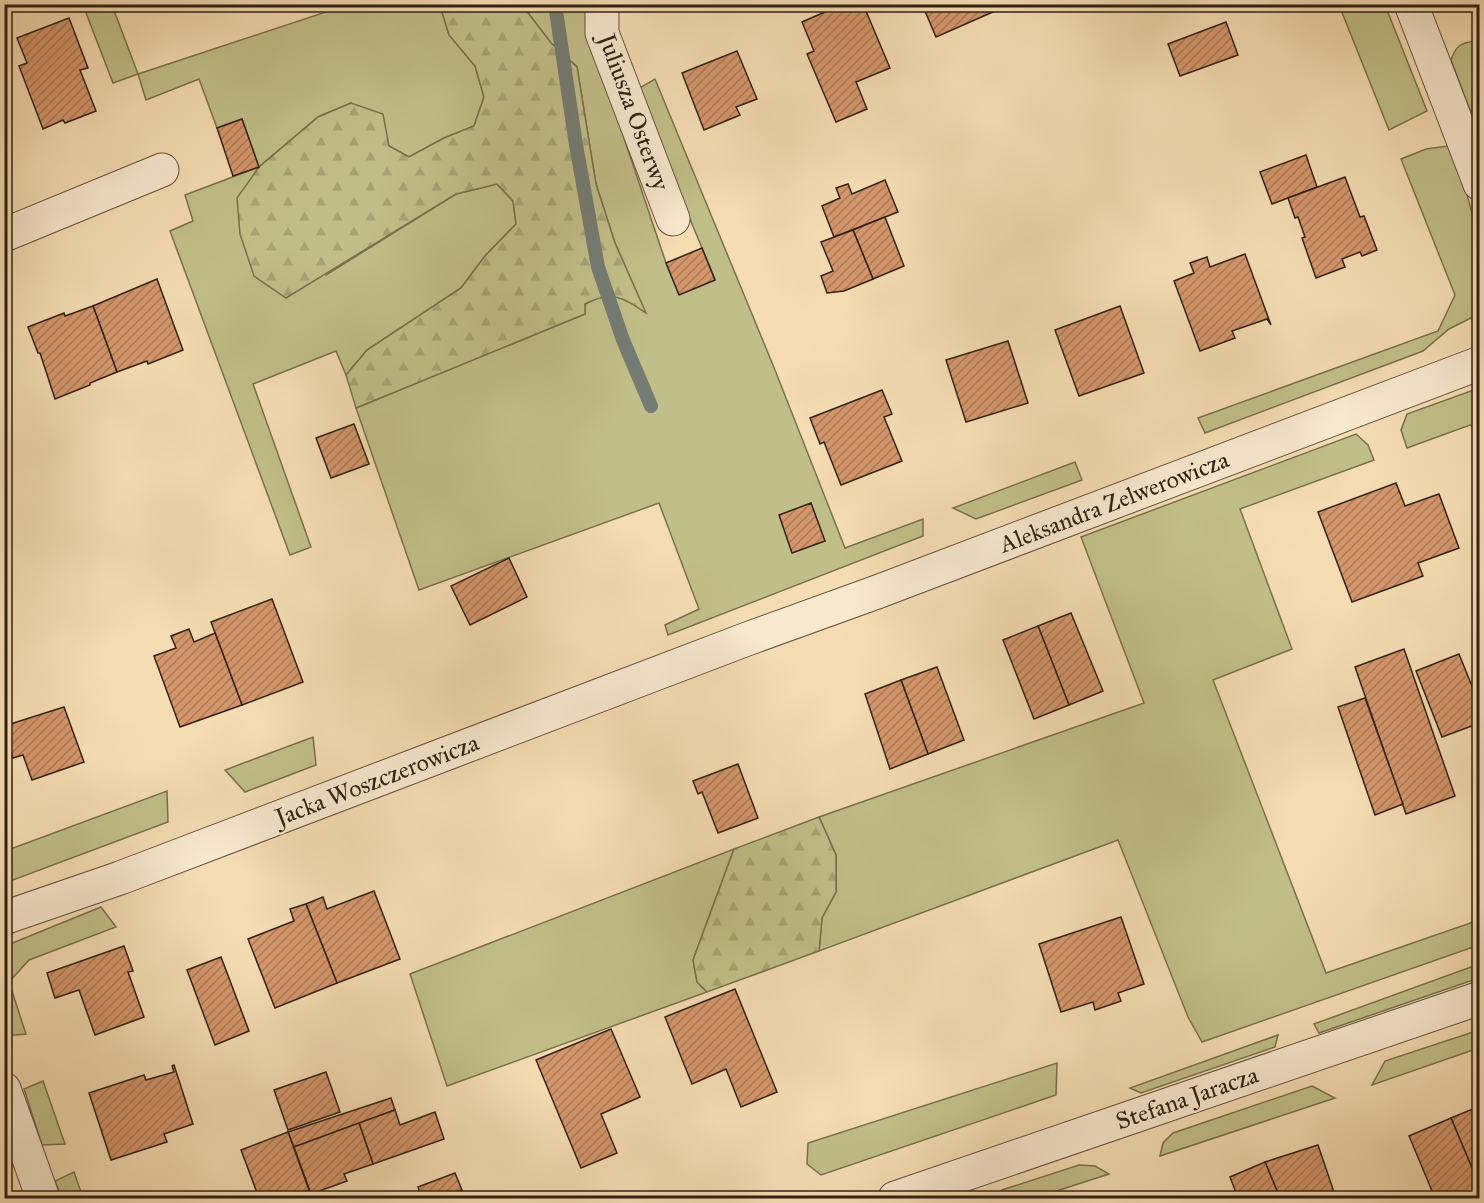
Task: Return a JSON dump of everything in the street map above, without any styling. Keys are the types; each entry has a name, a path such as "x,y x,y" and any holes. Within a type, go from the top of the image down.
{"street":[{"name":"Juliusza Osterwy","path":"602,4 602,33 674,219"},
{"path":"1411,4 1479,184"},
{"path":"4,235 162,170"},
{"name":"Aleksandra Zelwerowicza","path":"747,639 877,592 1479,363"},
{"name":"Jacka Woszczerowicza","path":"4,918 120,878 747,639"},
{"name":"Stefana Jaracza","path":"895,1198 1479,998"},
{"path":"4,1089 43,1198"}],"green space":[{"path":"350,4 443,5 441,9 449,35 475,66 484,97 474,126 444,138 409,157 389,146 351,103 318,117 259,167 242,119 217,128 199,79 146,100 138,74"},
{"path":"83,5 112,5 138,74 113,83"},
{"path":"443,5 522,5 551,43 577,67 596,184 615,243 646,313 623,299 603,297 585,304 585,314 356,408 346,375 367,350 461,288 485,256 516,224 513,201 497,184 456,194 286,298 254,276 240,234 237,198 259,167 318,117 351,103 383,114 389,146 409,157 444,138 474,126 484,97 475,66 449,35 441,9"},
{"path":"522,5 586,5 590,37 666,263 679,294 715,279 636,90 655,79 775,370 845,548 923,519 923,536 668,635 665,625 699,609 659,503 419,590 356,408 585,314 585,304 599,297 623,297 645,312 615,243 596,184 577,67 551,43"},
{"path":"1339,5 1385,5 1427,111 1389,130"},
{"path":"1475,41 1479,53 1479,134 1451,60 1459,46"},
{"path":"1448,146 1458,161 1479,239 1479,314 1449,329 1423,351 1205,433 1198,418 1438,331 1455,295 1401,159 1426,149"},
{"path":"259,167 326,275 456,194 497,184 513,201 516,224 485,256 461,288 367,350 346,375 336,351 253,384 311,547 290,555 170,231 193,221 185,195"},
{"path":"1479,388 1479,431 1470,425 1407,448 1401,430 1407,414"},
{"path":"1356,434 1368,445 1374,460 1240,509 1292,649 1213,680 1326,973 1479,920 1479,945 1202,1042 1188,1017 1118,840 819,951 822,918 836,892 836,855 819,817 1144,703 1081,537"},
{"path":"1075,462 1082,480 976,519 953,508"},
{"path":"313,737 316,765 245,792 225,770"},
{"path":"167,791 168,822 5,883 5,851"},
{"path":"819,817 836,855 836,892 822,918 819,951 707,992 697,982 693,960 734,849"},
{"path":"734,849 693,960 697,982 707,992 447,1086 410,974"},
{"path":"101,907 116,927 29,960 9,982 26,1034 5,1036 5,946"},
{"path":"1479,964 1479,978 1319,1033 1314,1024"},
{"path":"1479,1030 1479,1048 1372,1085 1385,1061"},
{"path":"1278,1035 1275,1047 1141,1093 1130,1088"},
{"path":"1057,1063 1056,1095 821,1175 807,1164 808,1143"},
{"path":"43,1081 65,1144 42,1145 24,1089"},
{"path":"1312,1086 1335,1098 1160,1156 1163,1143 1173,1133"},
{"path":"1079,1165 1095,1166 1109,1174 1035,1198 992,1198 1002,1190"},
{"path":"74,1172 83,1198 62,1198 55,1181"}],"building":[{"path":"833,4 863,4 890,68 856,82 867,109 836,122 807,54 814,51 802,22 834,8"},
{"path":"922,4 1011,4 936,37"},
{"path":"69,18 88,68 80,70 96,111 65,123 63,120 43,129 19,66 27,63 17,38"},
{"path":"1226,22 1238,55 1180,76 1168,44"},
{"path":"737,51 757,99 736,107 740,115 704,130 682,73"},
{"path":"242,119 259,167 233,176 217,128"},
{"path":"4,123 11,140 4,143"},
{"path":"1306,155 1317,187 1272,204 1260,172"},
{"path":"1345,177 1360,217 1364,216 1377,250 1362,256 1360,252 1342,259 1345,267 1316,278 1302,238 1305,237 1298,217 1295,218 1288,198"},
{"path":"885,180 898,212 834,237 822,206 840,198 836,188 848,184 852,194"},
{"path":"885,217 904,266 873,279 853,230"},
{"path":"853,230 873,279 844,291 827,293 821,276 833,271 821,242"},
{"path":"702,248 715,280 679,295 666,263"},
{"path":"1245,254 1271,325 1267,319 1232,331 1235,338 1200,351 1174,281 1194,273 1190,263 1207,257 1210,267"},
{"path":"157,279 183,350 148,364 147,361 117,372 93,306"},
{"path":"93,306 117,372 55,399 40,353 38,353 28,327 64,313 65,316"},
{"path":"1120,306 1144,373 1079,396 1055,330"},
{"path":"1008,341 1028,403 966,422 946,360"},
{"path":"882,390 892,414 884,417 902,461 841,485 824,442 820,444 810,418"},
{"path":"354,424 369,464 331,478 316,438"},
{"path":"1396,483 1405,506 1439,494 1459,548 1418,563 1423,576 1352,602 1318,512"},
{"path":"811,503 825,541 792,553 779,515"},
{"path":"509,558 527,597 470,625 451,586"},
{"path":"272,599 303,682 242,705 211,622"},
{"path":"4,602 11,622 4,624"},
{"path":"1071,613 1103,691 1069,705 1038,626"},
{"path":"1038,626 1069,705 1034,719 1003,640"},
{"path":"189,629 194,642 215,633 242,705 180,727 154,656 176,648 171,636"},
{"path":"1404,649 1455,796 1406,814 1355,667"},
{"path":"1459,654 1480,706 1480,723 1442,737 1416,671"},
{"path":"937,667 964,740 928,754 901,680"},
{"path":"901,680 928,754 890,769 865,694"},
{"path":"1365,698 1403,804 1375,815 1338,707"},
{"path":"64,707 84,762 32,780 23,755 13,758 4,736 4,726"},
{"path":"738,764 758,818 718,833 702,792 698,794 693,781"},
{"path":"374,891 400,959 337,983 306,904 323,897 327,909"},
{"path":"306,904 337,983 275,1008 248,939 294,921 290,909"},
{"path":"1121,917 1144,984 1118,993 1121,1001 1095,1010 1093,1002 1061,1012 1039,944"},
{"path":"124,946 133,971 128,972 144,1017 95,1035 79,990 55,998 47,973"},
{"path":"221,957 249,1031 215,1045 187,970"},
{"path":"735,989 777,1092 741,1107 726,1069 692,1084 665,1017"},
{"path":"611,1029 640,1097 601,1114 617,1153 581,1168 536,1060"},
{"path":"174,1065 193,1124 164,1134 167,1142 111,1160 89,1093 144,1075 146,1080 174,1072 172,1066"},
{"path":"326,1072 340,1112 288,1130 274,1090"},
{"path":"391,1098 395,1110 294,1147 288,1132"},
{"path":"1480,1106 1480,1187 1451,1118"},
{"path":"395,1110 400,1125 435,1112 444,1139 373,1164 359,1123"},
{"path":"1451,1118 1480,1187 1480,1198 1435,1198 1409,1136"},
{"path":"359,1123 373,1164 344,1174 347,1181 311,1194 294,1147"},
{"path":"288,1132 309,1190 286,1198 259,1198 241,1150"},
{"path":"1318,1145 1336,1198 1280,1198 1265,1162"},
{"path":"1265,1162 1280,1198 1238,1198 1230,1177"},
{"path":"455,1173 462,1190 458,1191 461,1198 421,1198 418,1187"}],"waterway":[{"path":"555,4 576,145 598,267 623,340 651,406"}]}
